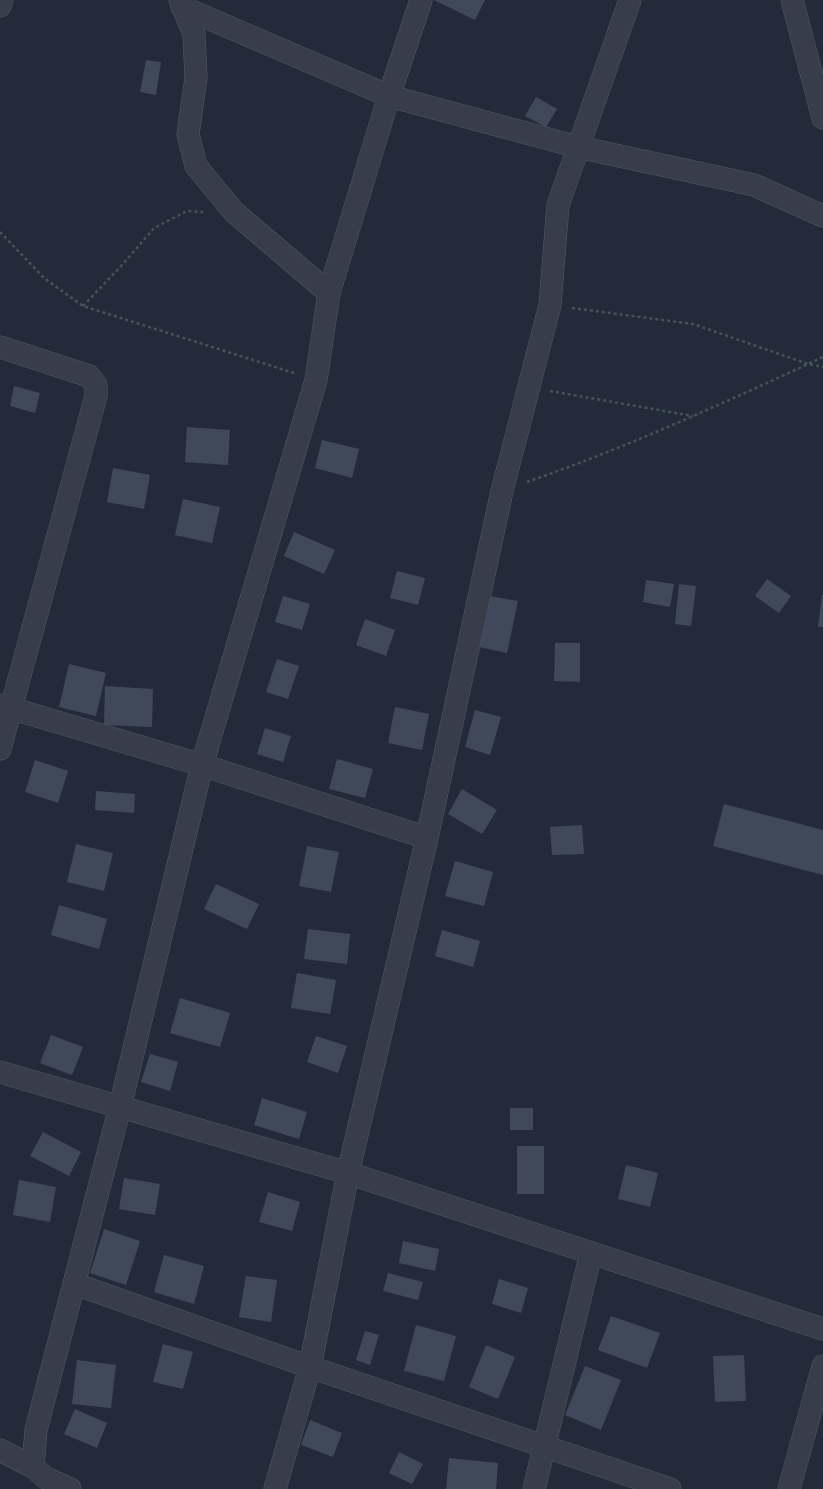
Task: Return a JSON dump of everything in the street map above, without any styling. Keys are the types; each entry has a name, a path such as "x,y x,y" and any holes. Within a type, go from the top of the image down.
{"street":[{"path":"0,6 2,0"},
{"path":"33,1467 36,1430 120,1107 202,765 316,380 329,293 389,96 421,0"},
{"path":"275,1489 310,1367 348,1173 427,838 502,491 550,305 558,205 630,0"},
{"path":"792,0 823,118"},
{"path":"181,4 389,96 578,147 754,184 823,216"},
{"path":"181,4 194,34 196,78 188,134 196,166 234,212 329,293"},
{"path":"0,347 90,376 96,385 96,396 5,707 0,749"},
{"path":"5,707 202,765 427,838"},
{"path":"0,1072 348,1173 823,1329"},
{"path":"534,1489 591,1253"},
{"path":"75,1284 310,1367 670,1489"},
{"path":"789,1489 823,1366"},
{"path":"0,1450 33,1467 46,1478 70,1489"}],"path":[{"path":"83,306 124,263 154,228 187,211 234,212"},
{"path":"0,232 44,278 83,306 316,380"},
{"path":"550,305 693,324 823,368"},
{"path":"502,491 576,465 694,416 823,357"},
{"path":"529,388 694,416"}],"building":[{"path":"434,0 485,0 475,20"},
{"path":"146,60 161,62 156,95 140,92"},
{"path":"536,97 557,109 546,127 525,116"},
{"path":"14,386 40,393 35,413 10,406"},
{"path":"187,427 230,430 228,465 185,462"},
{"path":"322,440 359,449 352,478 315,468"},
{"path":"113,468 150,475 144,509 107,502"},
{"path":"183,499 220,507 212,543 175,535"},
{"path":"294,532 335,550 324,574 284,556"},
{"path":"397,571 425,578 418,605 390,598"},
{"path":"767,579 791,596 779,613 755,596"},
{"path":"646,580 674,584 670,607 643,602"},
{"path":"679,584 696,586 691,626 675,624"},
{"path":"484,595 518,601 507,653 474,646"},
{"path":"822,595 823,627 818,627"},
{"path":"283,596 310,604 302,630 275,622"},
{"path":"365,619 395,630 386,656 356,645"},
{"path":"555,643 580,643 580,682 554,681"},
{"path":"277,659 299,666 288,699 266,692"},
{"path":"69,664 106,673 96,716 59,707"},
{"path":"105,686 153,689 152,727 104,725"},
{"path":"395,707 429,714 422,750 388,743"},
{"path":"475,710 501,717 490,755 465,747"},
{"path":"265,728 291,736 283,762 257,754"},
{"path":"337,759 373,769 365,798 329,789"},
{"path":"35,760 68,771 58,803 25,792"},
{"path":"462,789 497,810 482,834 448,814"},
{"path":"96,791 135,794 134,813 95,810"},
{"path":"724,804 823,830 823,875 713,846"},
{"path":"582,825 584,854 552,855 550,827"},
{"path":"76,844 113,853 104,891 67,882"},
{"path":"307,846 339,852 331,892 299,886"},
{"path":"455,861 493,872 484,906 445,896"},
{"path":"216,884 259,904 247,929 204,909"},
{"path":"59,905 107,919 99,949 51,935"},
{"path":"308,929 350,934 347,964 304,959"},
{"path":"442,930 480,941 473,967 435,956"},
{"path":"297,973 336,980 330,1014 291,1008"},
{"path":"180,998 230,1013 220,1047 170,1033"},
{"path":"51,1035 83,1047 72,1075 40,1063"},
{"path":"316,1036 347,1046 338,1073 307,1062"},
{"path":"150,1054 178,1062 170,1091 141,1082"},
{"path":"262,1098 307,1112 299,1139 254,1125"},
{"path":"510,1108 533,1108 533,1130 510,1130"},
{"path":"43,1132 81,1152 69,1176 30,1156"},
{"path":"517,1146 544,1146 544,1194 517,1194"},
{"path":"626,1165 658,1173 650,1207 618,1199"},
{"path":"124,1178 160,1184 155,1215 119,1209"},
{"path":"19,1180 56,1187 50,1222 13,1215"},
{"path":"268,1192 300,1202 292,1231 259,1222"},
{"path":"104,1229 140,1241 126,1285 90,1273"},
{"path":"403,1241 439,1249 435,1271 399,1263"},
{"path":"164,1255 204,1266 194,1304 154,1292"},
{"path":"388,1273 423,1282 418,1300 383,1291"},
{"path":"246,1276 277,1280 271,1322 239,1317"},
{"path":"499,1279 528,1288 521,1313 492,1304"},
{"path":"611,1316 660,1333 647,1368 598,1350"},
{"path":"416,1325 456,1336 444,1381 404,1371"},
{"path":"365,1331 379,1335 370,1365 356,1360"},
{"path":"163,1344 193,1352 183,1389 153,1382"},
{"path":"486,1345 515,1357 498,1399 469,1387"},
{"path":"744,1355 746,1401 715,1402 713,1356"},
{"path":"77,1360 116,1365 111,1408 72,1404"},
{"path":"585,1366 621,1380 601,1430 565,1415"},
{"path":"75,1409 107,1423 97,1448 64,1434"},
{"path":"310,1420 342,1433 333,1457 301,1445"},
{"path":"399,1452 423,1464 412,1484 389,1473"},
{"path":"449,1458 498,1463 496,1489 446,1489"}]}
